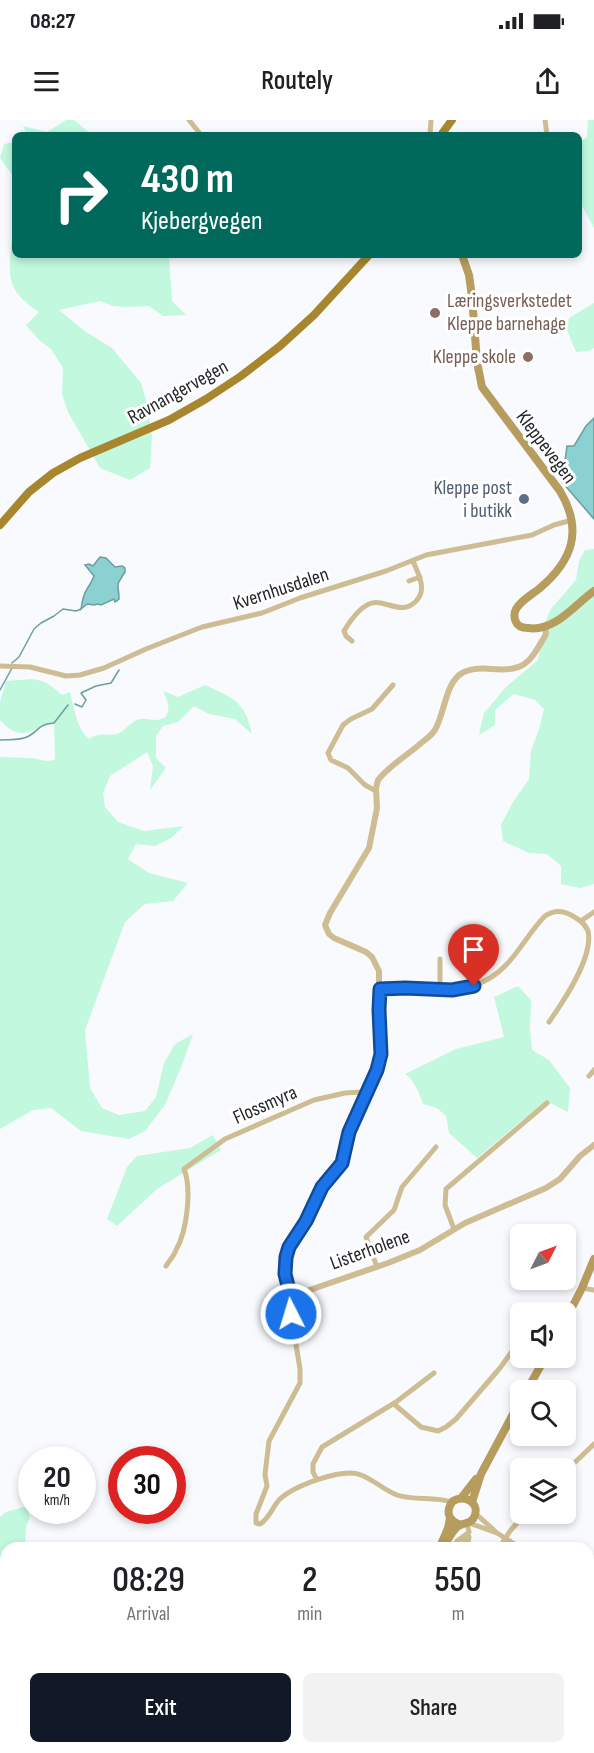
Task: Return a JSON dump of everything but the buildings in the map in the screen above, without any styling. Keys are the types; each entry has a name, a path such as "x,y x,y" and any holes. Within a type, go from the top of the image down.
{"main road":[{"name":"Ravnangervegen","path":"358,266 362,258"},
{"name":"Ravnangervegen","path":"0,525 29,492 53,473 80,458 169,420 241,376 308,321 366,258"},
{"name":"Kleppevegen","path":"463,258 469,274 477,362 482,387 560,491 572,520 573,534 568,556 550,579 520,604 514,613 514,620 519,626 530,629 545,626"},
{"path":"545,626 564,616 594,591"},
{"path":"575,1302 594,1259"},
{"path":"448,1542 473,1518 475,1513 472,1502 481,1474 510,1420"},
{"path":"443,1542 450,1518 448,1510 451,1502 462,1497 481,1474"},
{"path":"462,1497 472,1502"},
{"path":"450,1518 455,1523 466,1526"}],"street":[{"path":"189,120 199,132"},
{"name":"Kvernhusdalen","path":"0,666 30,667 66,676 80,675 116,663 202,627 255,615 386,571 431,553 470,548 532,535 572,520"},
{"path":"352,641 344,631 351,620 367,604 373,602 408,607 418,600 422,590 413,561"},
{"path":"410,581 420,578"},
{"path":"451,1502 399,1496 360,1475 352,1472 341,1473 317,1480 286,1494 277,1502 265,1521 260,1524 256,1523 256,1514 267,1486 265,1474 269,1441 300,1383 291,1314 290,1299 293,1293 288,1286 285,1274 286,1257 289,1247 306,1221 322,1187 342,1163 349,1132 375,1077 381,1054 379,970 372,957 329,934 326,928 330,913 369,848 377,808 376,784 380,777 433,733 442,716 452,682 458,676 479,668 510,670 521,668 545,636 545,626"},
{"path":"376,791 365,785 348,768 331,760 328,753 343,725 369,711 393,685"},
{"path":"380,989 440,988 452,990 468,988 492,977 509,962 542,920 552,912 565,913 581,921 589,934 588,957 566,999 549,1022"},
{"path":"581,921 594,912"},
{"path":"440,959 440,988"},
{"path":"589,1076 594,1070"},
{"name":"Flossmyra","path":"166,1266 178,1248 186,1218 188,1184 184,1169 225,1139 314,1100 345,1093 367,1094"},
{"path":"454,1229 445,1205 446,1189 547,1103"},
{"name":"Listerholene","path":"293,1293 300,1293 420,1250 485,1213 555,1182 594,1145"},
{"path":"376,1267 366,1237 394,1210 402,1187 436,1147"},
{"path":"582,1288 594,1290"},
{"path":"394,1404 421,1427 438,1431 456,1419 510,1354"},
{"path":"317,1480 314,1475 314,1464 322,1447 394,1404 434,1373"},
{"path":"576,1461 594,1444"},
{"path":"475,1513 497,1533 511,1542"},
{"path":"503,1542 517,1524"},
{"path":"466,1526 497,1533"},
{"path":"457,1542 466,1526"},
{"path":"462,1542 466,1526"},
{"path":"466,1526 469,1542"}],"green space":[{"path":"66,120 74,120 88,132 47,132"},
{"path":"588,120 594,120 594,228 582,206 582,141 587,137"},
{"path":"23,126 47,132 26,132"},
{"path":"12,143 12,175 0,158 4,144"},
{"path":"12,240 12,258 169,258 172,301 186,315 163,316 149,306 113,306 100,301 59,310 86,332 112,348 141,383 152,436 150,468 130,480 100,468 68,412 62,394 63,368 51,349 39,340 26,325 39,312 20,297 15,289 10,273"},
{"path":"594,303 594,348 576,352 567,330 569,318"},
{"path":"594,549 594,884 580,888 561,884 561,866 547,854 529,853 503,841 501,825 529,779 531,751 544,709 535,700 514,694 495,710 495,725 479,735 484,713 507,686 538,660 542,638 553,624 545,624 550,610 576,580 579,561 585,550"},
{"path":"33,679 49,684 62,695 70,692 79,725 90,739 100,735 117,734 137,720 155,720 165,717 168,705 163,691 178,697 205,685 230,698 241,707 246,714 252,734 235,719 209,714 194,706 178,722 163,726 156,736 156,758 166,768 150,790 153,766 147,752 110,776 103,793 105,807 118,822 144,831 184,826 171,838 155,846 136,844 128,859 149,873 188,883 173,901 145,904 125,922 85,1030 90,1088 102,1108 119,1115 145,1111 156,1097 164,1063 175,1044 193,1034 165,1105 145,1131 129,1139 81,1131 51,1108 33,1110 0,1129 0,757 55,760 54,723 26,733 14,731 0,720 0,702 6,681"},
{"path":"518,986 531,1000 532,1050 549,1060 570,1088 568,1112 550,1103 521,1121 477,1158 449,1133 446,1116 437,1108 423,1104 414,1084 405,1074 456,1049 504,1037 494,997"},
{"path":"213,1135 221,1150 157,1189 117,1226 107,1219 127,1167 137,1156 190,1148"},
{"path":"18,1509 18,1524 27,1524 25,1542 0,1542 0,1517 6,1512"}],"water":[{"path":"594,418 594,519 562,482 567,446 574,446 586,426"},
{"path":"100,557 106,558 115,567 125,568 118,586 119,599 101,605 87,604 81,609 82,601 94,576 85,565 93,566"}],"waterway":[{"path":"12,663 19,657 34,629 41,623 63,609 76,611 81,609"},
{"path":"0,690 12,668"},
{"path":"75,704 82,707 86,700 81,693 96,686 111,683 119,670"},
{"path":"0,740 26,738 42,726 54,723 68,705"}],"place":[{"name":"Læringsverkstedet Kleppe barnehage","path":"435,313"},
{"name":"Kleppe skole","path":"528,357"},
{"name":"Kleppe post i butikk","path":"524,499"}],"route":[{"path":"291,1314 290,1299 293,1293 290,1291 285,1274 287,1252 309,1216 322,1187 342,1163 349,1132 375,1077 381,1054 380,989 440,988 452,990 474,986"}]}
